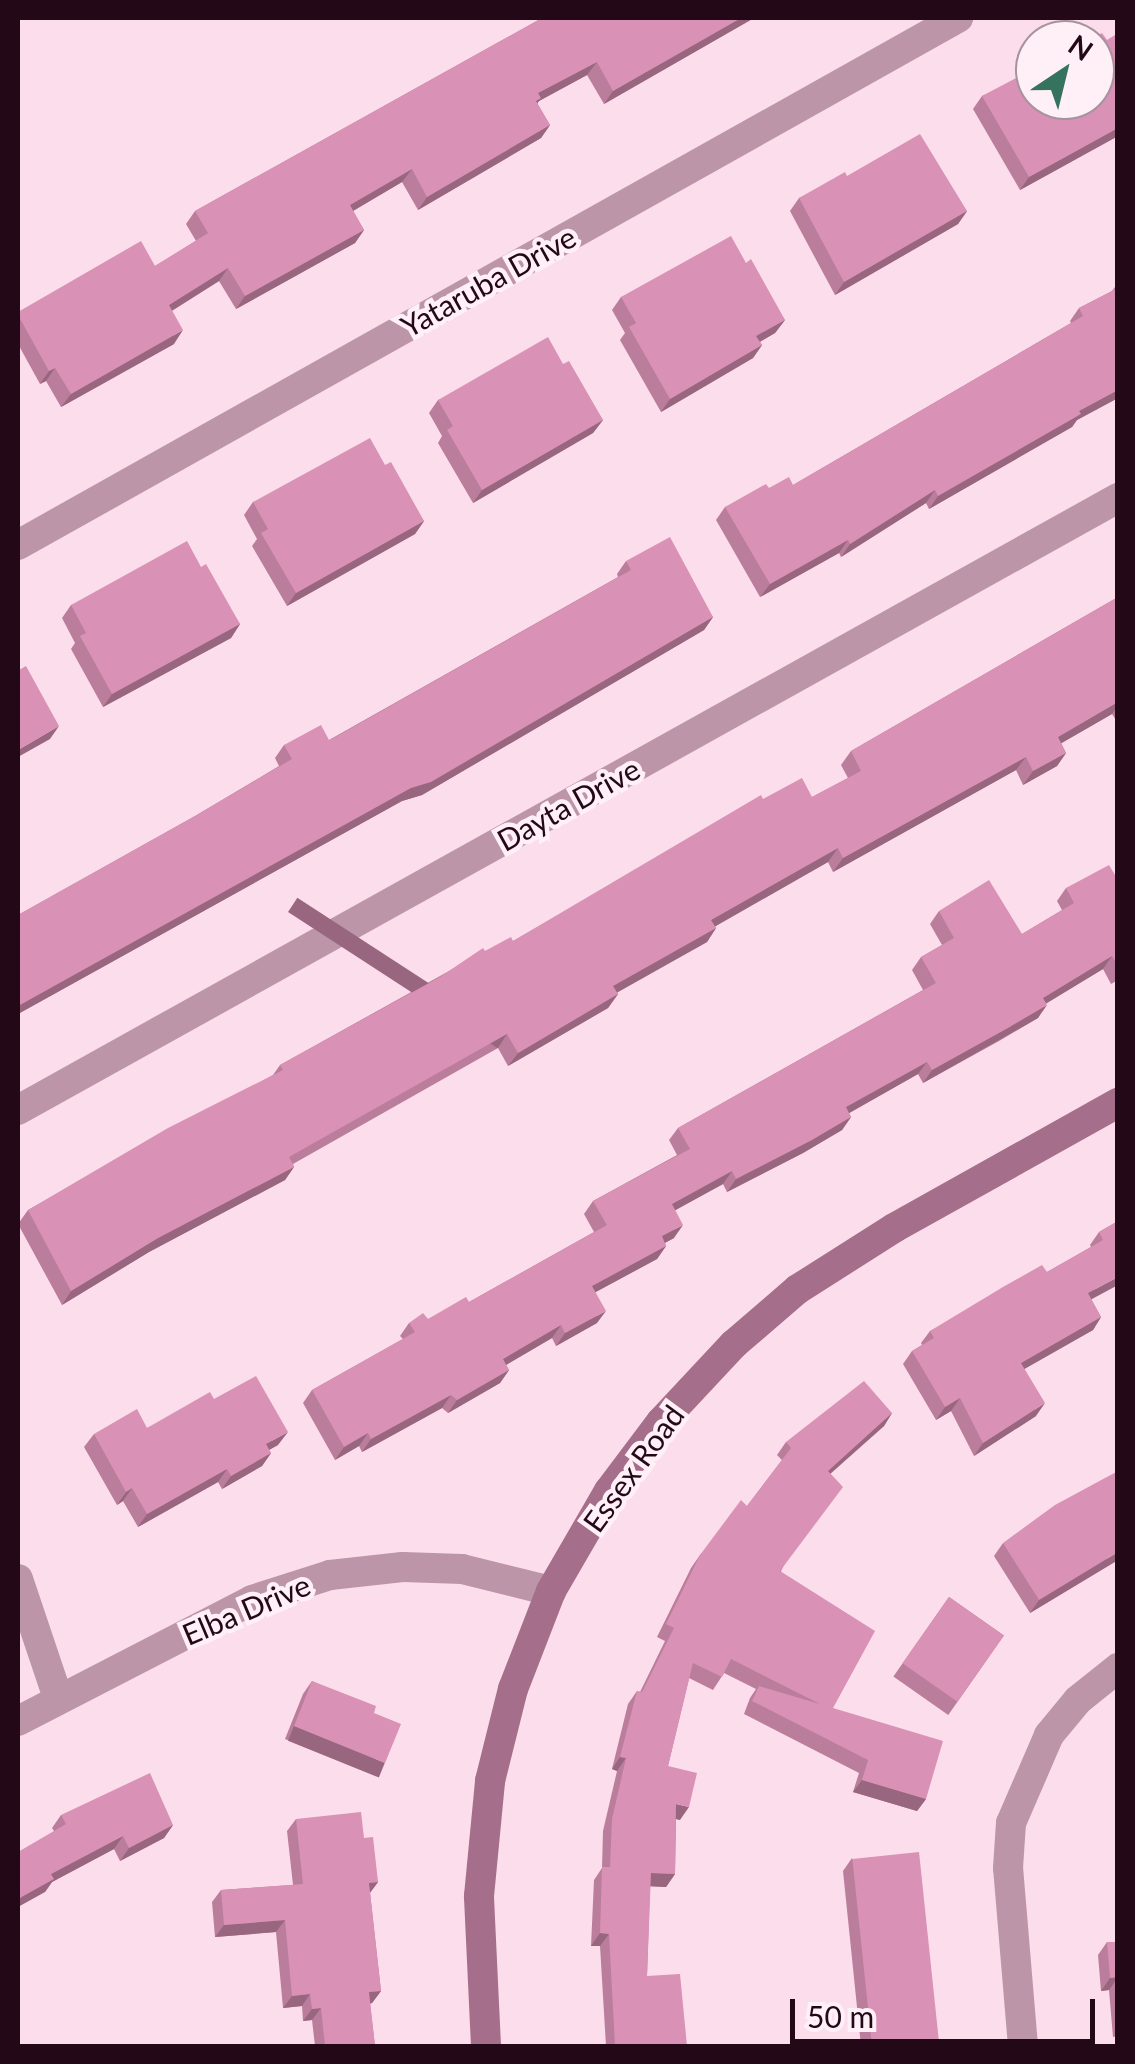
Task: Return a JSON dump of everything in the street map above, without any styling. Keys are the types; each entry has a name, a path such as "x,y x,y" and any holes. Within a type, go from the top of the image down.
{"street":[{"name":"Yataruba Drive","path":"18,546 958,18"},
{"name":"Dayta Drive","path":"18,1110 1118,498"},
{"name":"Essex Road","path":"486,2046 479,1896 490,1781 513,1689 550,1592 608,1491 661,1422 734,1344 798,1289 894,1228 1118,1102"},
{"name":"Elba Drive","path":"18,1721 252,1600 330,1574 403,1567 462,1568 550,1592"},
{"path":"18,1579 58,1698"},
{"path":"1023,2046 1008,1868 1010,1823 1049,1734 1078,1700 1118,1668"}],"building":[{"path":"542,18 741,18 613,91 597,62 538,93 541,98 536,101 550,125 427,197 412,169 350,205 364,230 245,296 228,268 169,305 183,330 71,394 55,368 49,371 18,312 141,241 155,266 208,233 195,211"},
{"path":"1115,35 1118,39 1118,128 1029,177 982,96 1015,79 1015,120 1115,120"},
{"path":"920,134 967,211 844,282 799,198"},
{"path":"731,236 746,263 751,259 785,320 756,336 762,345 670,399 629,327 636,323 621,297"},
{"path":"1118,288 1118,390 938,496 935,490 850,544 848,540 770,584 725,507 766,484 769,488 789,477 793,485 1083,316 1079,308"},
{"path":"548,337 563,364 569,361 603,420 482,490 447,430 453,426 438,400"},
{"path":"370,438 385,465 391,462 424,521 296,593 261,533 268,529 253,502"},
{"path":"670,537 713,617 431,782 411,788 18,1006 18,915 292,759 284,745 321,725 332,739 631,570 626,561"},
{"path":"187,541 201,567 206,564 240,624 112,694 80,636 86,633 71,605"},
{"path":"1118,597 1118,702 1058,737 1066,753 1033,771 1026,757 843,858 838,848 711,920 716,928 613,986 618,994 518,1053 507,1034 289,1157 294,1167 158,1238 71,1291 28,1210 168,1128 283,1070 280,1065 440,977 483,948 485,951 511,937 513,941 761,795 763,799 802,778 812,797 861,771 851,751"},
{"path":"26,666 59,726 18,750 18,667 19,670"},
{"path":"1109,865 1118,880 1118,966 1112,956 1043,998 1047,1005 1008,1028 932,1070 927,1062 846,1107 851,1117 812,1140 736,1179 732,1171 672,1204 683,1225 662,1236 666,1246 592,1286 606,1311 565,1333 561,1325 503,1359 509,1370 457,1400 451,1395 371,1439 368,1433 344,1447 312,1390 415,1332 409,1323 423,1313 428,1319 466,1297 469,1302 607,1225 593,1201 690,1149 678,1128 936,983 921,957 954,938 939,911 989,880 1022,934 1074,903 1066,888"},
{"path":"1118,1221 1118,1277 1088,1293 1101,1317 1021,1363 1045,1403 983,1443 960,1398 945,1407 912,1351 934,1338 930,1331 1003,1287 1042,1265 1047,1272 1103,1240 1099,1232"},
{"path":"256,1376 288,1432 266,1444 271,1453 231,1476 227,1469 147,1514 132,1488 126,1492 94,1434 137,1409 147,1428 210,1392 214,1399"},
{"path":"864,1381 892,1413 828,1471 843,1487 780,1571 875,1631 833,1708 943,1741 926,1799 862,1780 868,1760 752,1701 759,1686 820,1704 731,1659 722,1677 693,1663 668,1766 697,1773 689,1807 676,1804 675,1874 651,1873 647,1976 680,1974 687,2046 615,2046 609,1934 600,1933 602,1867 610,1867 612,1819 626,1758 620,1757 637,1691 642,1692 674,1628 666,1624 700,1555 741,1500 747,1506 791,1448 786,1442"},
{"path":"1118,1471 1118,1552 1039,1600 1003,1543 1055,1505"},
{"path":"949,1597 1004,1635 957,1702 903,1663"},
{"path":"312,1681 376,1706 374,1713 401,1724 385,1763 294,1726"},
{"path":"150,1773 173,1825 129,1848 123,1836 51,1874 54,1879 18,1899 18,1852 66,1824 61,1815"},
{"path":"361,1812 364,1838 373,1837 378,1882 369,1883 381,1991 369,1992 375,2046 325,2046 321,2008 312,2009 310,1994 292,1996 285,1920 224,1925 221,1890 303,1884 296,1819"},
{"path":"919,1852 939,2046 872,2046 852,1859"},
{"path":"1107,1942 1118,1942 1118,1977 1110,1978"}]}
